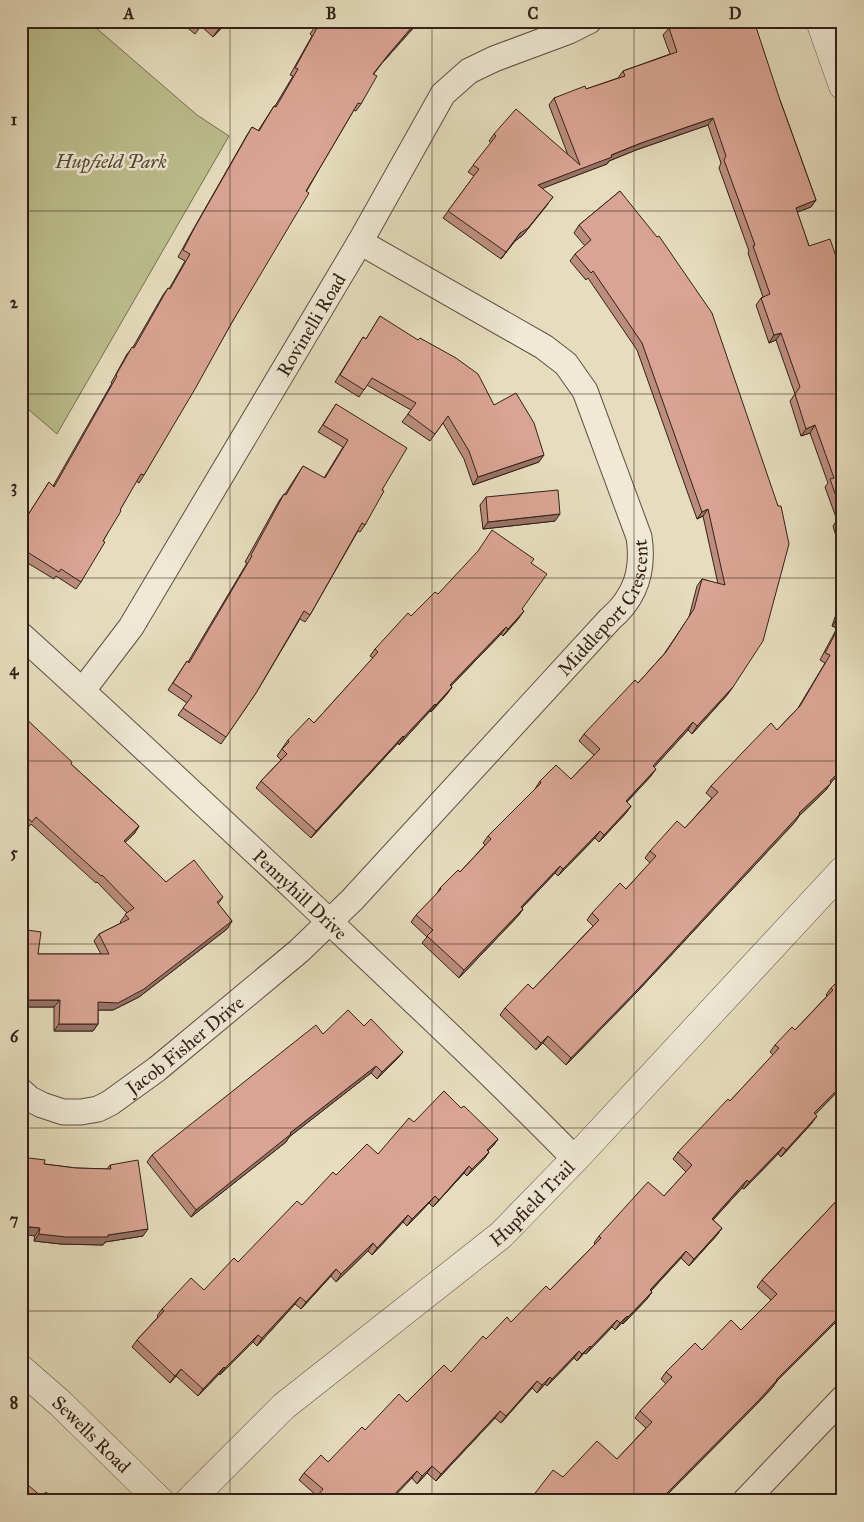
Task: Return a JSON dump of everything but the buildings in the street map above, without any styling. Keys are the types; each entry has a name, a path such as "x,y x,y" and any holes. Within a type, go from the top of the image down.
{"street":[{"name":"Rovinelli Road","path":"83,690 131,626 360,242 443,94 469,71 477,67 570,31 589,21"},
{"path":"820,21 843,86"},
{"name":"Middleport Crescent","path":"329,922 352,900 620,610 631,595 639,578 641,551 639,537 585,392 566,364 544,346 360,242"},
{"name":"Pennyhill Drive","path":"21,635 83,690 329,922 575,1159"},
{"name":"Hupfield Trail","path":"190,1501 284,1406 500,1235 575,1159 843,870"},
{"name":"Jacob Fisher Drive","path":"21,1091 30,1099 62,1112 80,1112 110,1103 157,1068 300,951 329,922"},
{"name":"Sewells Road","path":"21,1369 60,1403 160,1501"},
{"path":"745,1501 843,1398"}],"green space":[{"name":"Hupfield Park","path":"21,21 88,21 197,115 229,136 57,434 21,403"}]}
